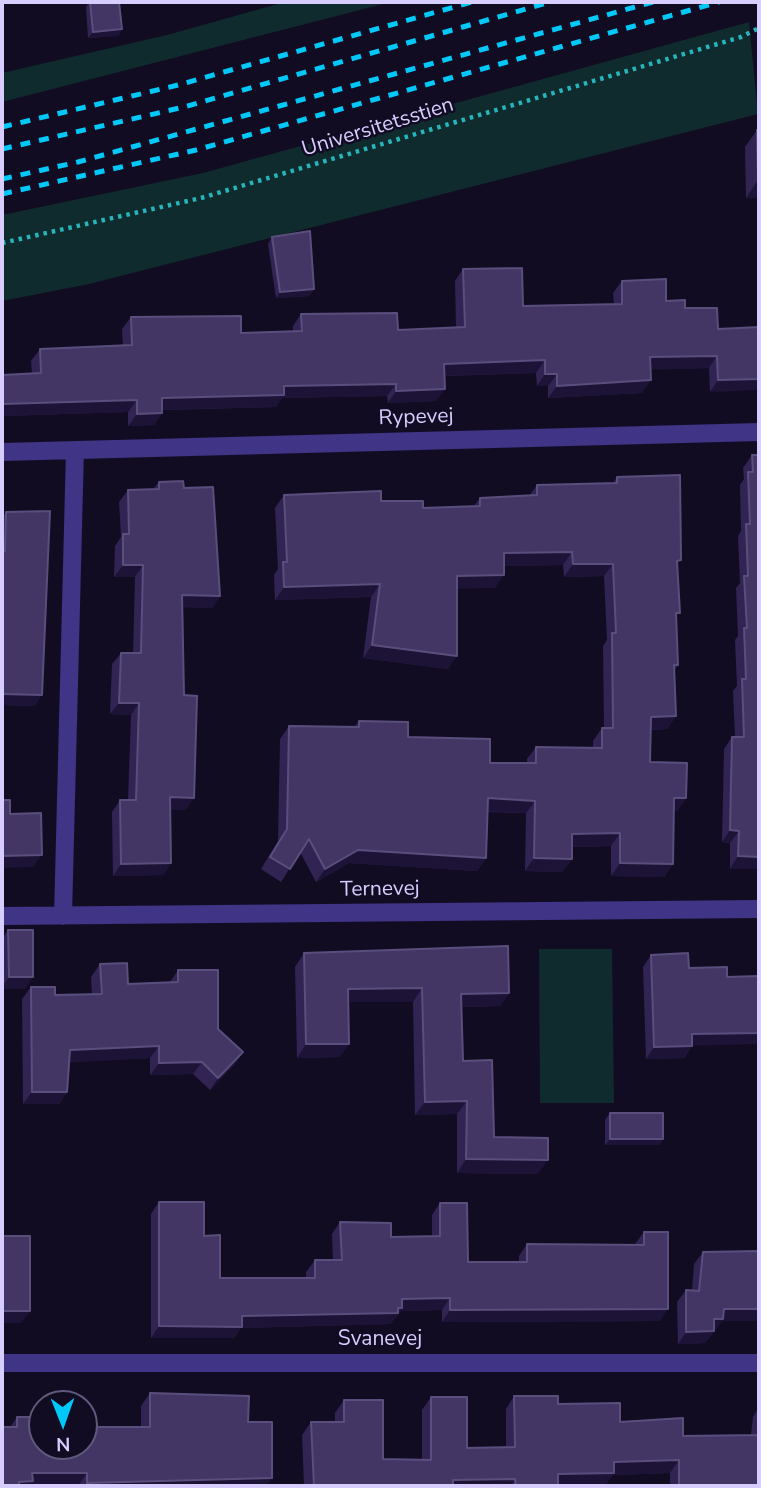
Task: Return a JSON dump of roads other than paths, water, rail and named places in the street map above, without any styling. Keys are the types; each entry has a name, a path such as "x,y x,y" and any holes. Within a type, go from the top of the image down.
{"street":[{"name":"Rypevej","path":"2,452 759,432"},
{"path":"63,916 75,450"},
{"name":"Ternevej","path":"2,916 759,909"},
{"name":"Svanevej","path":"2,1363 759,1363"}],"railway":[{"path":"2,127 178,85 472,2"},
{"path":"2,149 184,107 550,2"},
{"path":"2,179 78,162 653,2"},
{"path":"2,194 196,150 719,2"}]}
